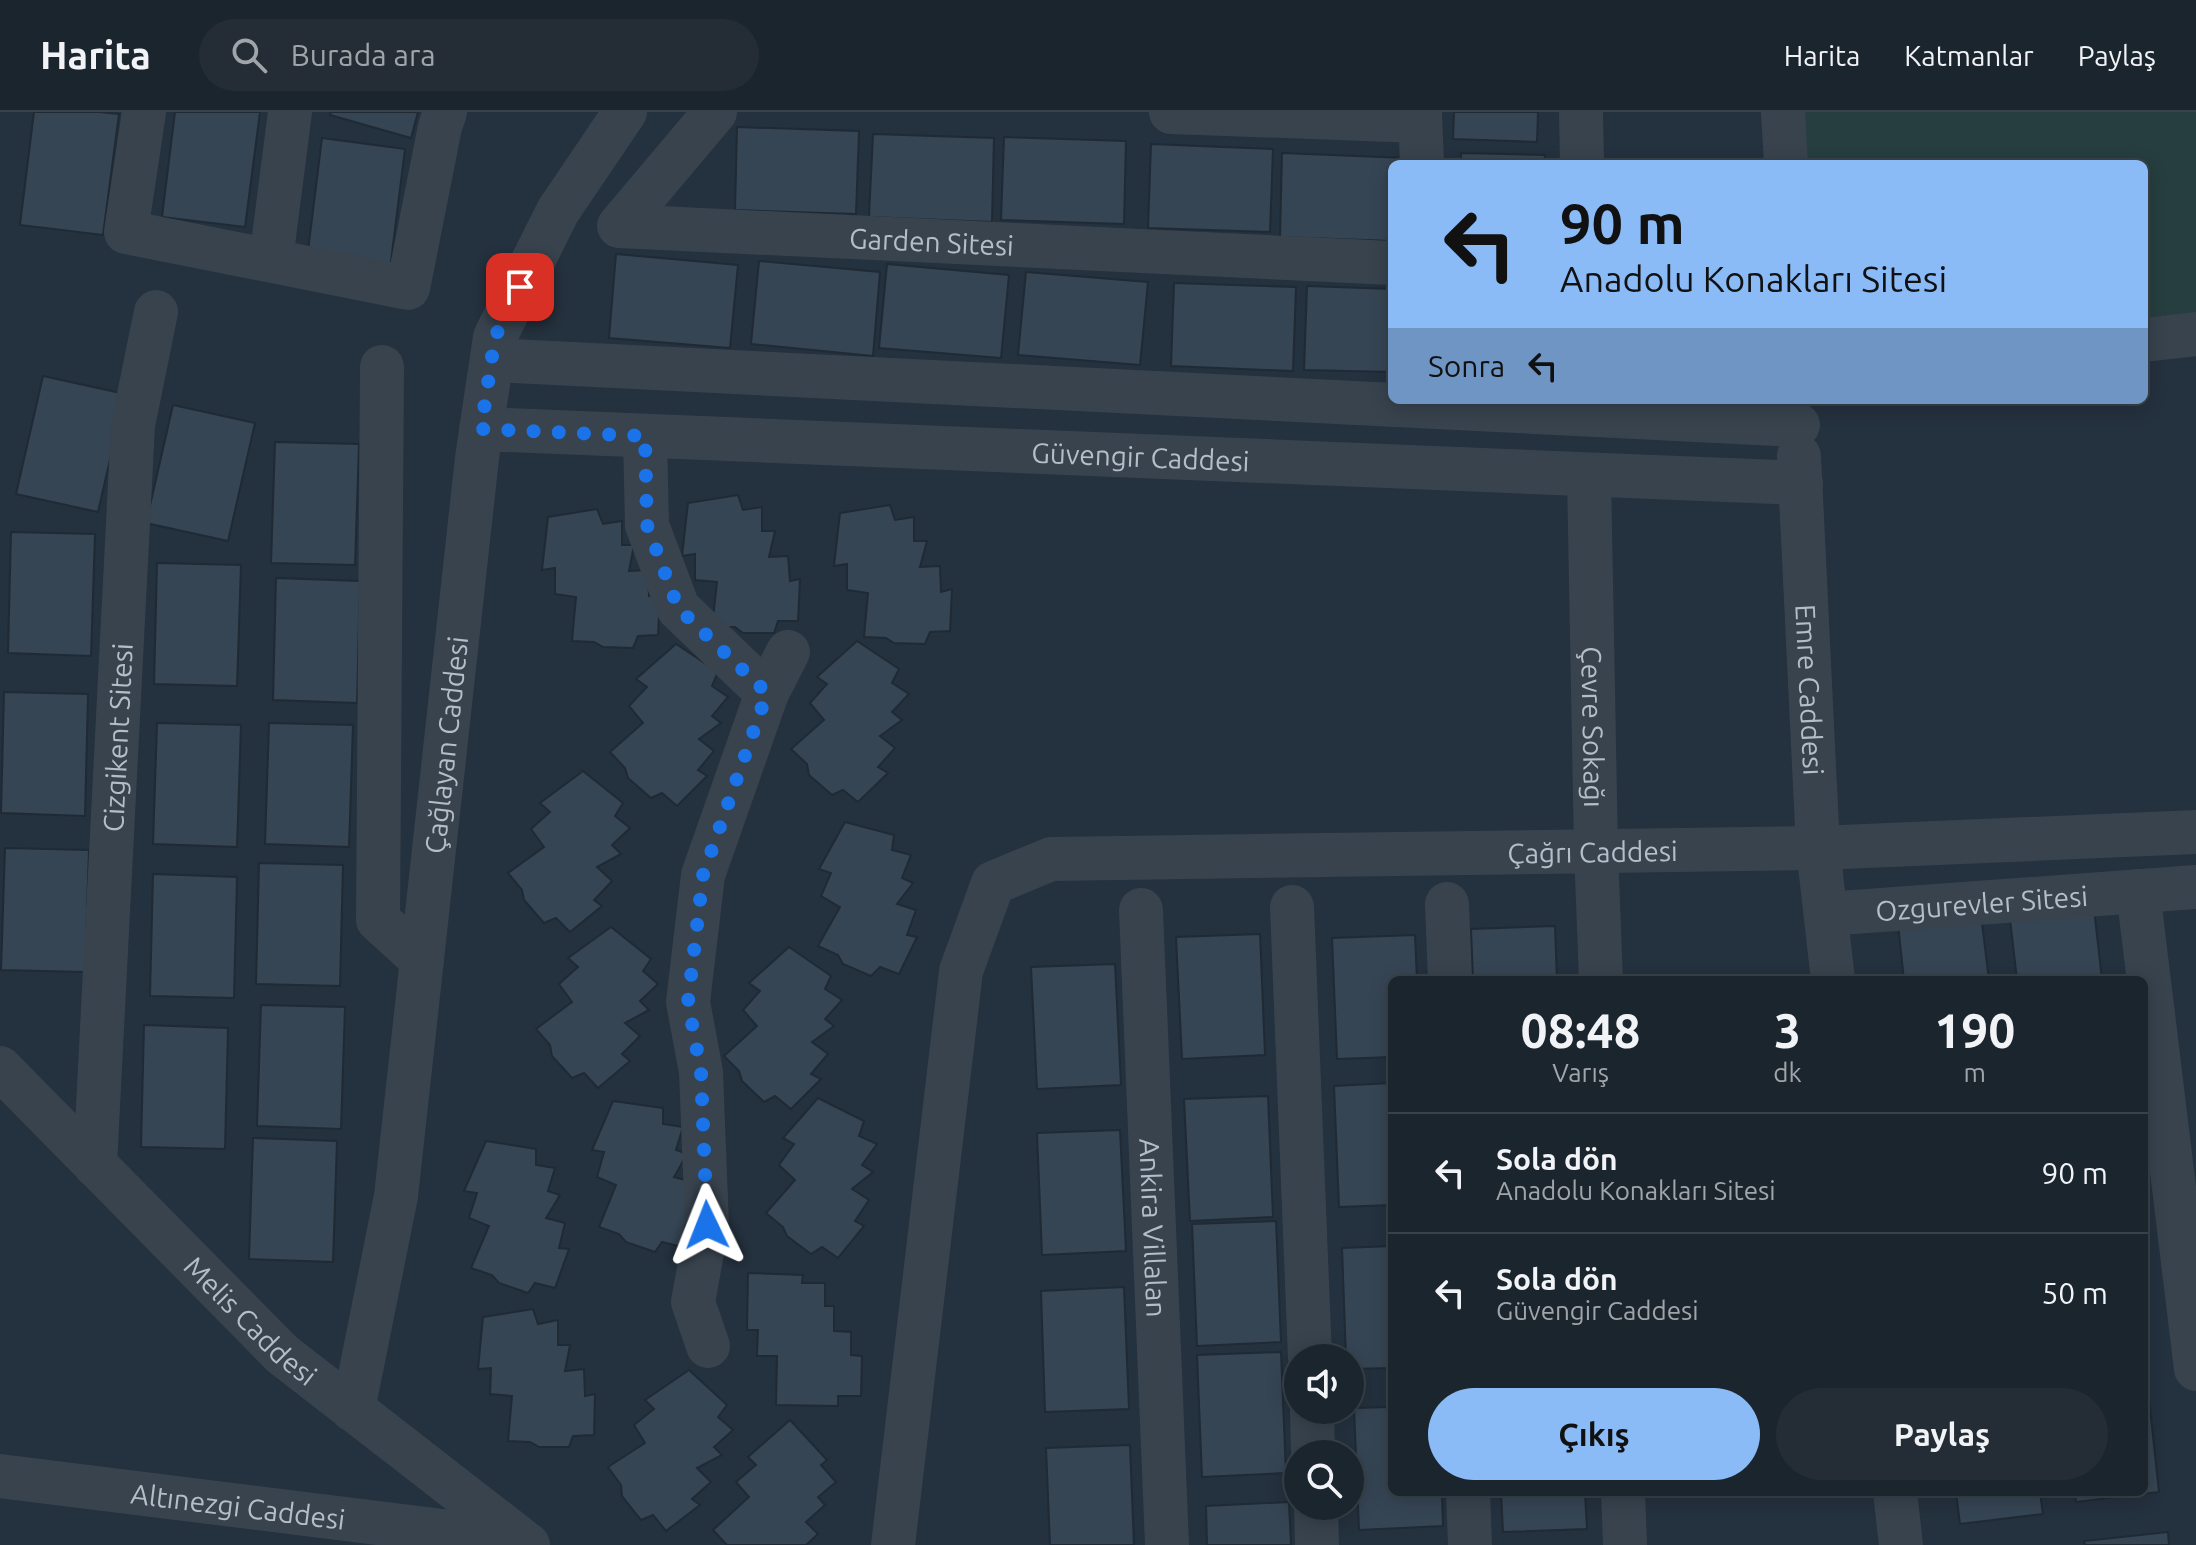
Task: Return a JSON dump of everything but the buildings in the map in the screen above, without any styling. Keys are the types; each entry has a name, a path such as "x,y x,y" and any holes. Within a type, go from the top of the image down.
{"street":[{"path":"144,112 126,232 408,288 445,112"},
{"path":"271,260 290,112"},
{"name":"Çağlayan Caddesi","path":"353,1410 396,1196 481,429 495,337 558,211 625,112"},
{"name":"Garden Sitesi","path":"715,112 619,226 1388,263"},
{"path":"1171,112 1420,116 1422,160"},
{"path":"1581,112 1582,160"},
{"path":"1783,112 1786,160"},
{"name":"Cizgikent Sitesi","path":"95,1165 133,425 156,312"},
{"path":"2148,340 2196,334"},
{"path":"492,360 1388,398"},
{"path":"382,367 378,920 422,960"},
{"path":"1517,404 1797,412"},
{"name":"Emre Caddesi","path":"1797,412 1818,848 1833,976"},
{"name":"Güvengir Caddesi","path":"481,429 1801,483"},
{"path":"645,436 647,525 678,608 767,693"},
{"name":"Çevre Sokağı","path":"1589,475 1601,976"},
{"path":"708,1346 693,1302 707,1225 701,1072 688,1002 703,875 767,693 788,652"},
{"name":"Çağrı Caddesi","path":"893,1545 961,971 993,883 1051,859 1818,848 2196,832"},
{"name":"Ozgurevler Sitesi","path":"1826,914 2196,887"},
{"path":"2138,891 2196,1369"},
{"path":"1447,904 1450,976"},
{"path":"1292,907 1309,1344"},
{"name":"Ankira Villalan","path":"1141,910 1167,1545"},
{"name":"Melis Caddesi","path":"0,1068 282,1354 526,1543"},
{"name":"Altınezgi Caddesi","path":"0,1476 526,1543"},
{"path":"1468,1496 1470,1545"},
{"path":"1623,1496 1625,1545"},
{"path":"1895,1496 1901,1545"},
{"path":"1316,1520 1317,1545"}],"green space":[{"path":"1801,112 2196,112 2196,315 2148,321 2148,160 1803,160"}],"route":[{"path":"520,287 495,337 481,429 645,436 647,525 678,608 767,693 703,875 688,1002 701,1072 707,1225"}]}
